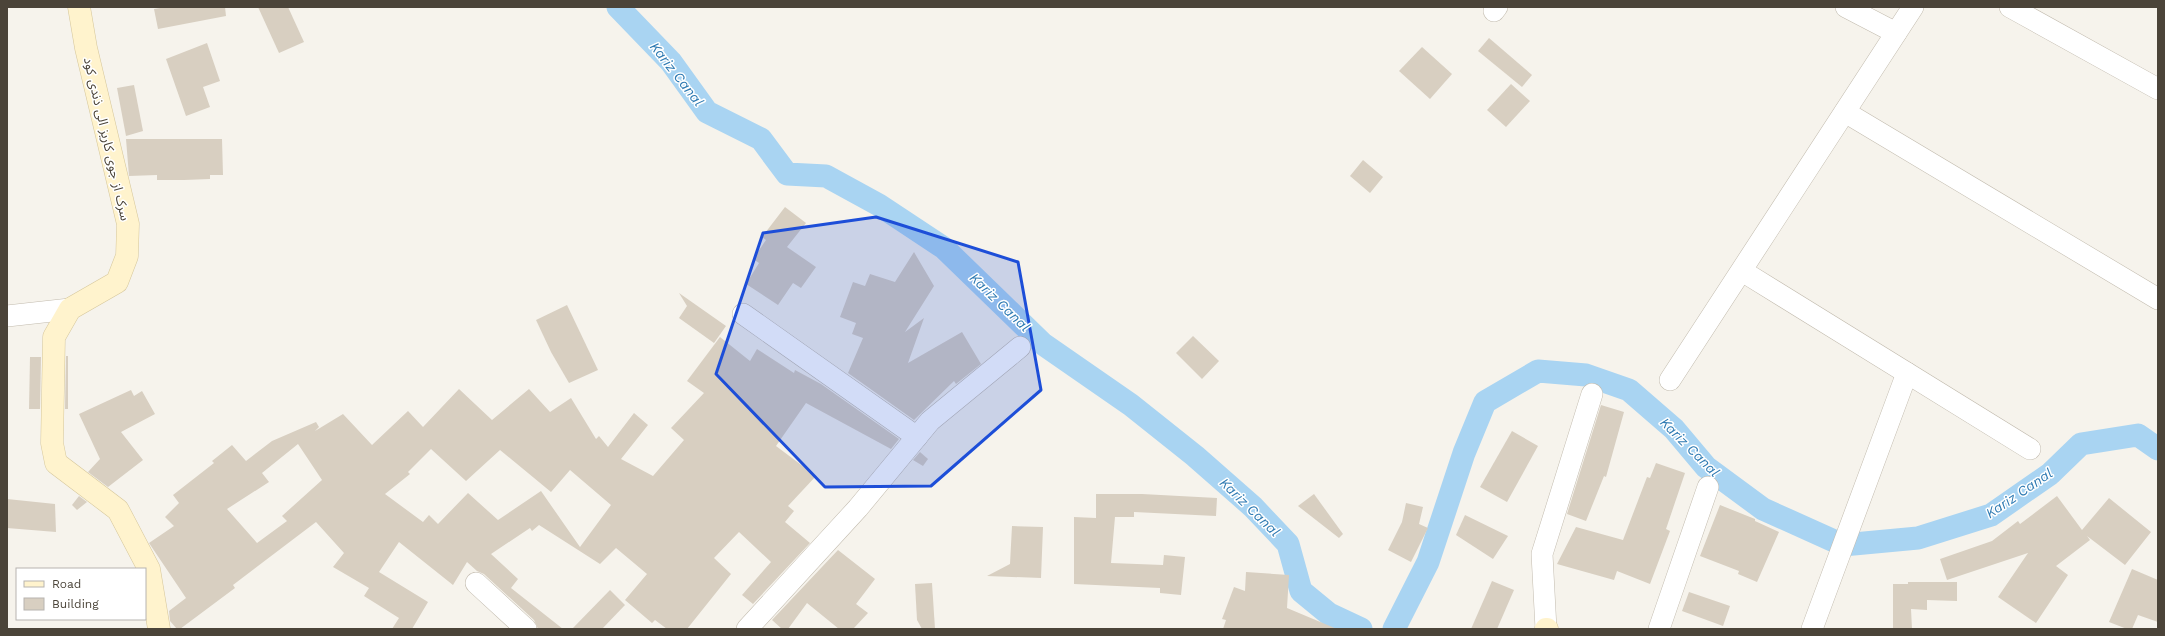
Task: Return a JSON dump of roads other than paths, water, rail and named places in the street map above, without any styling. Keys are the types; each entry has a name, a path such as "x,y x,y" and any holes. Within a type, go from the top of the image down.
{"street":[{"name":"سرک از جوی کاریز الی ذندی کود","path":"70,309 117,282 127,256 128,224 86,48 79,7"},
{"path":"1846,7 1896,34"},
{"path":"1670,380 1913,7"},
{"path":"2010,7 2158,89"},
{"path":"1845,112 2158,299"},
{"path":"1742,271 2030,449"},
{"path":"7,316 70,309"},
{"path":"70,309 54,337 52,443 56,463 118,510 150,569 159,629"},
{"path":"743,314 917,437"},
{"path":"747,629 858,508 930,421 1020,347"},
{"path":"1812,629 1838,555 1907,373"},
{"path":"1546,629 1542,554 1592,394"},
{"path":"1659,629 1708,487"},
{"path":"476,583 526,629"}],"waterway":[{"name":"Kariz Canal","path":"618,7 671,62 707,112 761,139 787,174 826,176 879,205 944,248 1043,344 1131,405 1195,456 1253,507 1288,544 1301,591 1329,614 1361,629"},
{"name":"Kariz Canal","path":"1394,629 1428,562 1464,453 1485,402 1538,371 1586,375 1629,390 1674,429 1706,467 1763,509 1843,545 1918,538 1991,515 2050,474 2081,444 2138,435 2158,449"}]}
